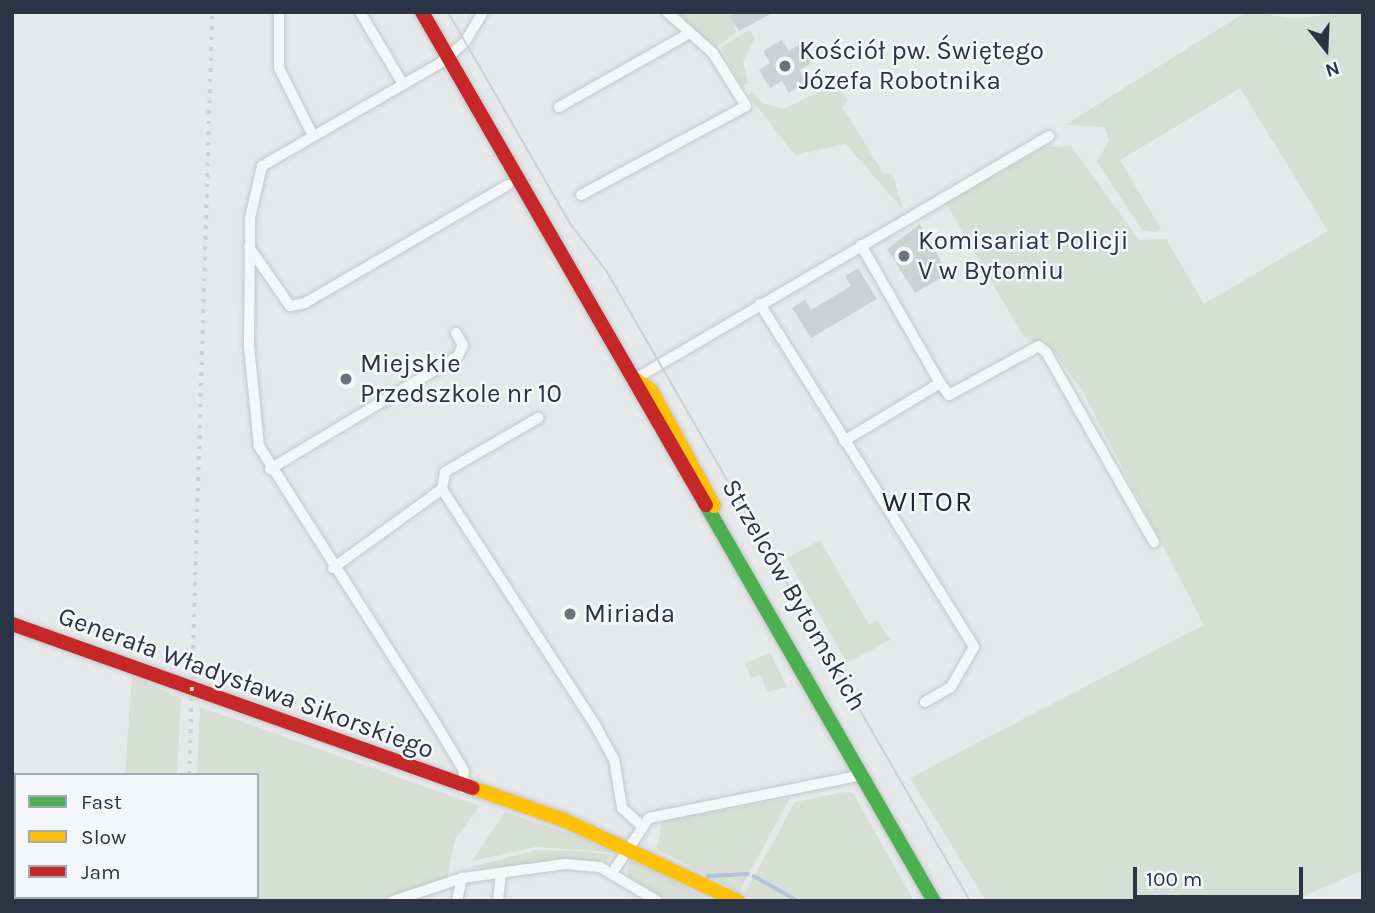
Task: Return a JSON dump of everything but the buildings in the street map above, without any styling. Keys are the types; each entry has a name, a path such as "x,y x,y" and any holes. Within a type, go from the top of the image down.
{"main road":[{"name":"Strzelców Bytomskich","path":"422,12 635,379 659,403 896,822 901,842"},
{"name":"Strzelców Bytomskich","path":"635,379 638,397 857,776 901,842 934,901"},
{"name":"Generała Władysława Sikorskiego","path":"12,624 626,847 738,901"},
{"name":"Generała Władysława Sikorskiego","path":"671,870 718,901"}],"street":[{"path":"279,12 279,68 312,134"},
{"path":"360,12 403,84"},
{"path":"581,195 746,106 713,53 667,12"},
{"path":"442,489 333,568 270,469 253,422 249,247 254,182 262,166 312,134 449,56 480,14"},
{"path":"559,107 690,33"},
{"path":"635,379 1049,136"},
{"path":"249,247 290,306 305,303 508,185"},
{"path":"861,245 949,395 1039,346 1046,352 1154,542"},
{"path":"760,304 974,647 951,687 925,702"},
{"path":"270,469 458,356 463,345 456,333"},
{"path":"844,441 940,383"},
{"path":"538,418 445,472 442,489 601,734 614,759 622,808 640,824"},
{"name":"Generała Władysława Sikorskiego","path":"333,568 464,771 463,788"},
{"path":"612,873 640,824 857,776"},
{"path":"393,901 462,878 572,864 612,873 657,901"},
{"path":"498,901 501,873"},
{"path":"457,901 462,878"}],"shaded area":[{"path":"678,12 731,12 736,33 717,47 731,70"},
{"path":"1246,12 1295,18 1363,12 1363,870 1292,901 986,901 910,778 1204,625 1083,392 1055,352 1023,336 946,203 1043,147 1071,146 1139,240 1166,239 1204,304 1328,231 1240,88 1120,160 1161,229 1155,232 1142,230 1097,162 1109,140 1105,127 1065,125"},
{"path":"749,30 755,38 743,61 748,83 742,86 721,47"},
{"path":"825,89 841,91 848,100 842,107 884,174 892,173 903,210 846,144 795,155 748,95 753,92 762,103 784,109"},
{"path":"820,540 869,625 877,620 890,640 847,663 787,558"},
{"path":"770,653 787,687 767,692 761,675 751,678 745,663"},
{"path":"132,676 181,698 177,773 125,773"},
{"path":"200,707 480,806 455,839 447,879 376,901 193,901 259,899 259,773 197,773"},
{"path":"845,792 853,793 914,901 755,901 744,895 795,802"},
{"path":"790,798 739,892 657,849 662,821"},
{"path":"505,812 580,837 612,852 535,847 472,861"},
{"path":"535,850 584,851 612,855 604,864 471,867"},
{"path":"629,860 665,875 709,901 670,901 628,877"}],"waterway":[{"path":"708,876 748,874"},
{"path":"754,876 798,901"}],"tram line":[{"path":"448,12 571,225 607,272 970,901"}],"railway":[{"path":"189,773 212,12"}],"traffic: fast":[{"path":"706,505 934,901"}],"traffic: slow":[{"path":"635,379 651,390 714,506"},
{"path":"473,788 564,820 738,901"}],"traffic: jam":[{"path":"422,12 706,505"},
{"path":"12,624 473,788"}],"place":[{"name":"Kościół pw. Świętego Józefa Robotnika","path":"785,66"},
{"name":"Komisariat Policji V w Bytomiu","path":"904,256"},
{"name":"Miejskie Przedszkole nr 10","path":"346,379"},
{"name":"Miriada","path":"570,614"}],"district":[{"name":"WITOR","path":"928,502"}]}
